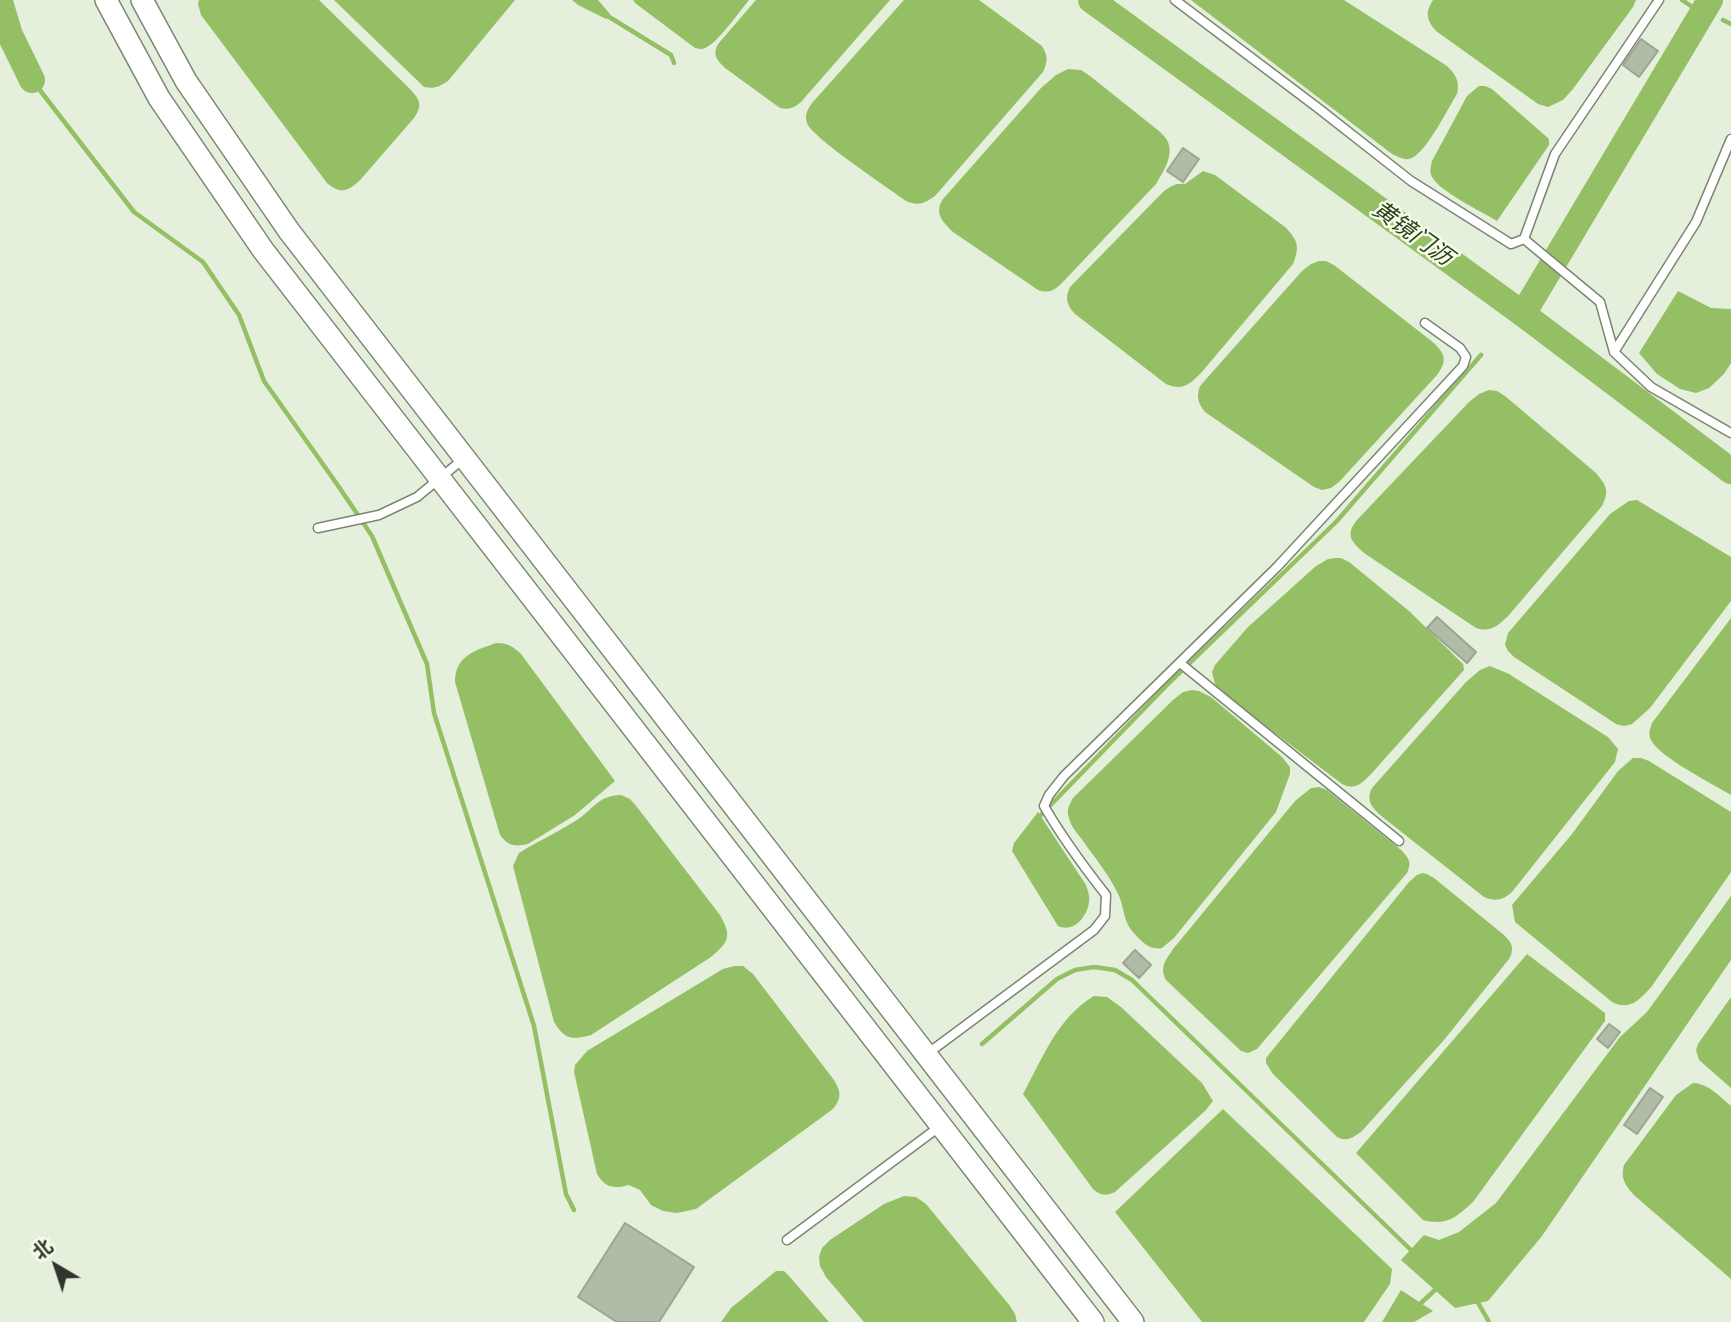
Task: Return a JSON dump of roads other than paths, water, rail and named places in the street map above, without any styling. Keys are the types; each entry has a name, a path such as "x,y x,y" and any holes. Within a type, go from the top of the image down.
{"main road":[{"path":"106,0 159,98 263,250 1093,1322"},
{"path":"142,0 186,81 289,231 1133,1322"}],"lane":[{"path":"1175,0 1411,181 1511,244 1524,239 1555,154 1659,0"},
{"path":"1614,352 1696,222 1731,139"},
{"path":"1524,239 1600,302 1614,352 1651,387 1731,433"},
{"path":"927,1054 1094,930 1105,916 1106,895 1053,821 1045,806 1049,795 1064,776 1277,567 1463,366 1466,357 1460,348 1425,323"},
{"path":"318,528 379,514 417,497 464,458"},
{"path":"1180,663 1399,841"},
{"path":"787,1240 941,1125"}],"waterway":[{"name":"黄镜门沥","path":"1091,0 1523,314 1731,471"},
{"path":"1682,0 1694,8"},
{"path":"1523,314 1710,0"},
{"path":"0,2 10,35 32,80"},
{"path":"606,15 671,55 674,63"},
{"path":"1723,20 1731,24"},
{"path":"32,80 134,212 203,262 239,315 264,381 372,536 427,664 434,713 534,1026 566,1194 574,1210"},
{"path":"1037,819 1168,684 1336,522 1481,355"},
{"path":"982,1044 1057,979 1075,970 1094,967 1115,970 1132,980 1414,1253"},
{"path":"1418,1306 1437,1288"},
{"path":"1476,1299 1489,1322"}]}
